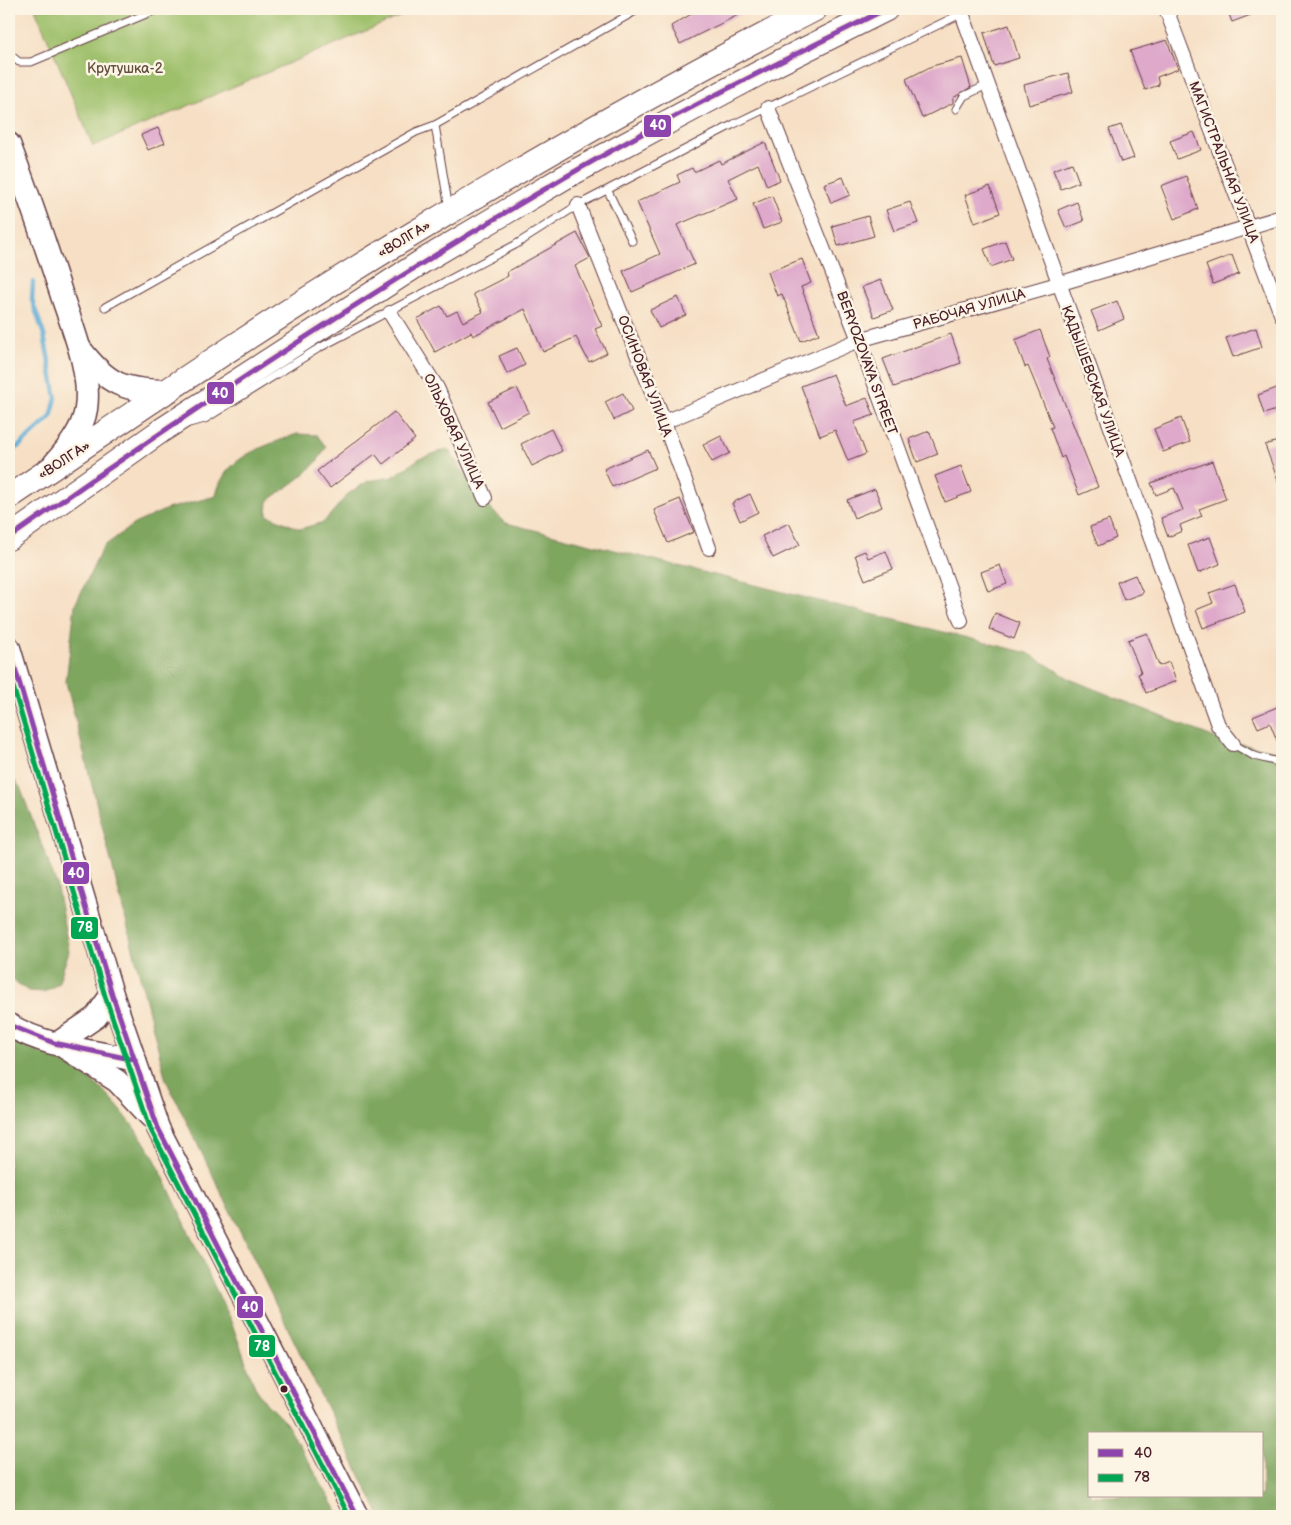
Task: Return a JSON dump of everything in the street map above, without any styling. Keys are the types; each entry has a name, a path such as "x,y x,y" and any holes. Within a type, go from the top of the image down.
{"highway":[{"name":"«ВОЛГА»","path":"9,497 168,391 449,212 653,94 815,9"},
{"name":"«ВОЛГА»","path":"9,538 162,430 384,285 565,177 780,62 886,9"}],"main road":[{"path":"9,144 40,227 78,347 86,391 84,415 73,439 51,468"},
{"path":"78,347 96,370 112,382 127,388 168,391"},
{"path":"9,648 112,994 158,1128 356,1516"},
{"path":"58,1043 96,1017 112,994"},
{"path":"9,1025 29,1035 135,1060"},
{"path":"58,1043 117,1081 158,1128"}],"street":[{"name":"МАГИСТРАЛЬНАЯ УЛИЦА","path":"1166,9 1282,316"},
{"name":"КАДЫШЕВСКАЯ УЛИЦА","path":"967,11 988,85 1218,725 1234,744"},
{"name":"BERYOZOVAYA STREET","path":"768,108 859,340 961,621"},
{"name":"ОСИНОВАЯ УЛИЦА","path":"578,205 664,422 709,548"},
{"name":"РАБОЧАЯ УЛИЦА","path":"664,422 859,340 1058,284 1282,217"},
{"name":"ОЛЬХОВАЯ УЛИЦА","path":"390,313 437,388 485,498"}],"lane":[{"path":"9,54 19,62 31,62 158,9"},
{"path":"105,307 416,132 435,125 640,9"},
{"path":"162,430 205,419 319,348 390,313 515,244 578,205 768,108 967,11"},
{"path":"956,109 964,96 988,85"},
{"path":"435,125 449,212"},
{"path":"608,191 632,241"},
{"path":"1234,744 1254,756 1282,763"}],"green space":[{"name":"Крутушка-2","path":"35,9 418,9 93,146"},
{"path":"297,434 317,435 326,447 308,471 268,501 267,515 300,529 324,522 348,494 368,481 393,477 420,458 448,449 485,504 506,523 1028,653 1072,680 1220,740 1282,752 1282,1516 380,1516 166,1080 66,682 75,605 103,547 134,524 167,509 216,496 220,482 227,471 236,462 259,449"},
{"path":"9,775 20,787 56,883 69,951 58,984 44,992 28,991 9,977"},
{"path":"9,1039 65,1064 93,1082 112,1100 138,1133 153,1155 232,1324 255,1387 266,1403 286,1423 340,1516 9,1516"}],"building":[{"path":"700,9 750,9 680,44 671,26"},
{"path":"1227,9 1264,9 1264,10 1232,22"},
{"path":"1009,25 1019,58 994,66 984,33"},
{"path":"1167,40 1178,69 1157,77 1159,85 1145,90 1130,51"},
{"path":"962,58 971,87 953,98 953,103 922,118 906,79 932,66"},
{"path":"1068,73 1073,92 1029,105 1024,85"},
{"path":"1121,125 1134,158 1121,162 1109,129"},
{"path":"158,128 165,143 148,150 141,135"},
{"path":"1194,132 1201,150 1177,159 1170,141"},
{"path":"765,142 780,180 767,186 758,164 728,179 738,199 677,225 695,264 632,292 623,271 660,254 637,202 680,182 677,175 692,168 694,172 719,160 721,164"},
{"path":"1072,163 1079,182 1061,189 1053,170"},
{"path":"1186,176 1198,209 1174,219 1161,186"},
{"path":"843,177 850,195 831,203 824,184"},
{"path":"990,186 1000,213 975,223 965,195"},
{"path":"772,196 782,222 763,229 753,204"},
{"path":"910,202 918,223 894,231 886,210"},
{"path":"1077,202 1084,221 1066,228 1058,210"},
{"path":"868,216 874,236 838,246 832,226"},
{"path":"577,233 590,258 575,266 602,326 595,329 607,353 589,362 576,337 543,352 525,309 473,336 471,332 435,352 417,319 441,306 447,316 457,311 463,322 483,312 473,294 508,276 507,272"},
{"path":"1005,241 1012,259 991,267 984,249"},
{"path":"1232,255 1239,274 1213,284 1206,265"},
{"path":"802,259 811,283 801,287 819,334 801,341 782,294 777,296 768,272"},
{"path":"881,280 893,310 874,317 862,287"},
{"path":"678,297 686,315 659,328 650,310"},
{"path":"1117,301 1124,319 1099,330 1091,311"},
{"path":"1256,328 1262,347 1233,357 1226,338"},
{"path":"1040,330 1050,357 1047,359 1098,487 1079,495 1064,456 1061,458 1050,428 1053,427 1028,366 1025,367 1015,340"},
{"path":"951,334 961,363 894,387 883,359"},
{"path":"517,348 525,365 507,374 499,356"},
{"path":"833,374 846,406 867,398 874,415 854,422 866,454 848,461 835,430 820,436 801,386"},
{"path":"1282,386 1282,408 1264,414 1258,395"},
{"path":"517,388 529,412 500,427 488,402"},
{"path":"623,393 632,411 614,420 605,402"},
{"path":"394,412 415,439 383,464 375,454 330,488 317,471"},
{"path":"1181,418 1190,442 1163,452 1154,429"},
{"path":"551,429 562,451 532,466 521,444"},
{"path":"929,431 938,454 917,462 909,439"},
{"path":"721,436 730,453 712,462 703,445"},
{"path":"1282,440 1282,489 1281,489 1265,445"},
{"path":"648,450 656,468 612,487 604,469"},
{"path":"1212,461 1226,499 1199,509 1202,516 1180,525 1182,531 1168,537 1161,518 1183,510 1174,488 1156,495 1151,483"},
{"path":"961,466 971,492 945,502 935,476"},
{"path":"875,489 882,507 854,518 847,500"},
{"path":"750,494 758,512 740,521 732,503"},
{"path":"680,499 694,532 668,543 654,510"},
{"path":"1109,520 1116,538 1098,546 1090,527"},
{"path":"789,523 800,545 773,558 762,536"},
{"path":"1210,537 1220,564 1198,573 1188,545"},
{"path":"865,551 868,558 886,551 893,569 865,580 855,555"},
{"path":"1000,565 1007,584 988,591 981,572"},
{"path":"1135,575 1143,593 1124,600 1117,582"},
{"path":"1235,584 1245,612 1203,628 1196,610 1213,603 1209,593"},
{"path":"995,613 1020,623 1014,639 989,629"},
{"path":"1147,633 1159,666 1169,662 1176,681 1146,693 1138,674 1141,673 1128,640"},
{"path":"1282,705 1282,753 1270,723 1258,728 1253,717"}],"waterway":[{"path":"9,455 51,417 56,398 44,335 32,300 33,282"}],"transit line":[{"name":"40","path":"9,538 282,352 491,221 641,134 886,9"},
{"name":"40","path":"9,648 112,994 158,1128 357,1516"},
{"name":"78","path":"9,673 105,996 151,1130 349,1516"},
{"name":"40","path":"9,1025 54,1043 135,1060"}]}
